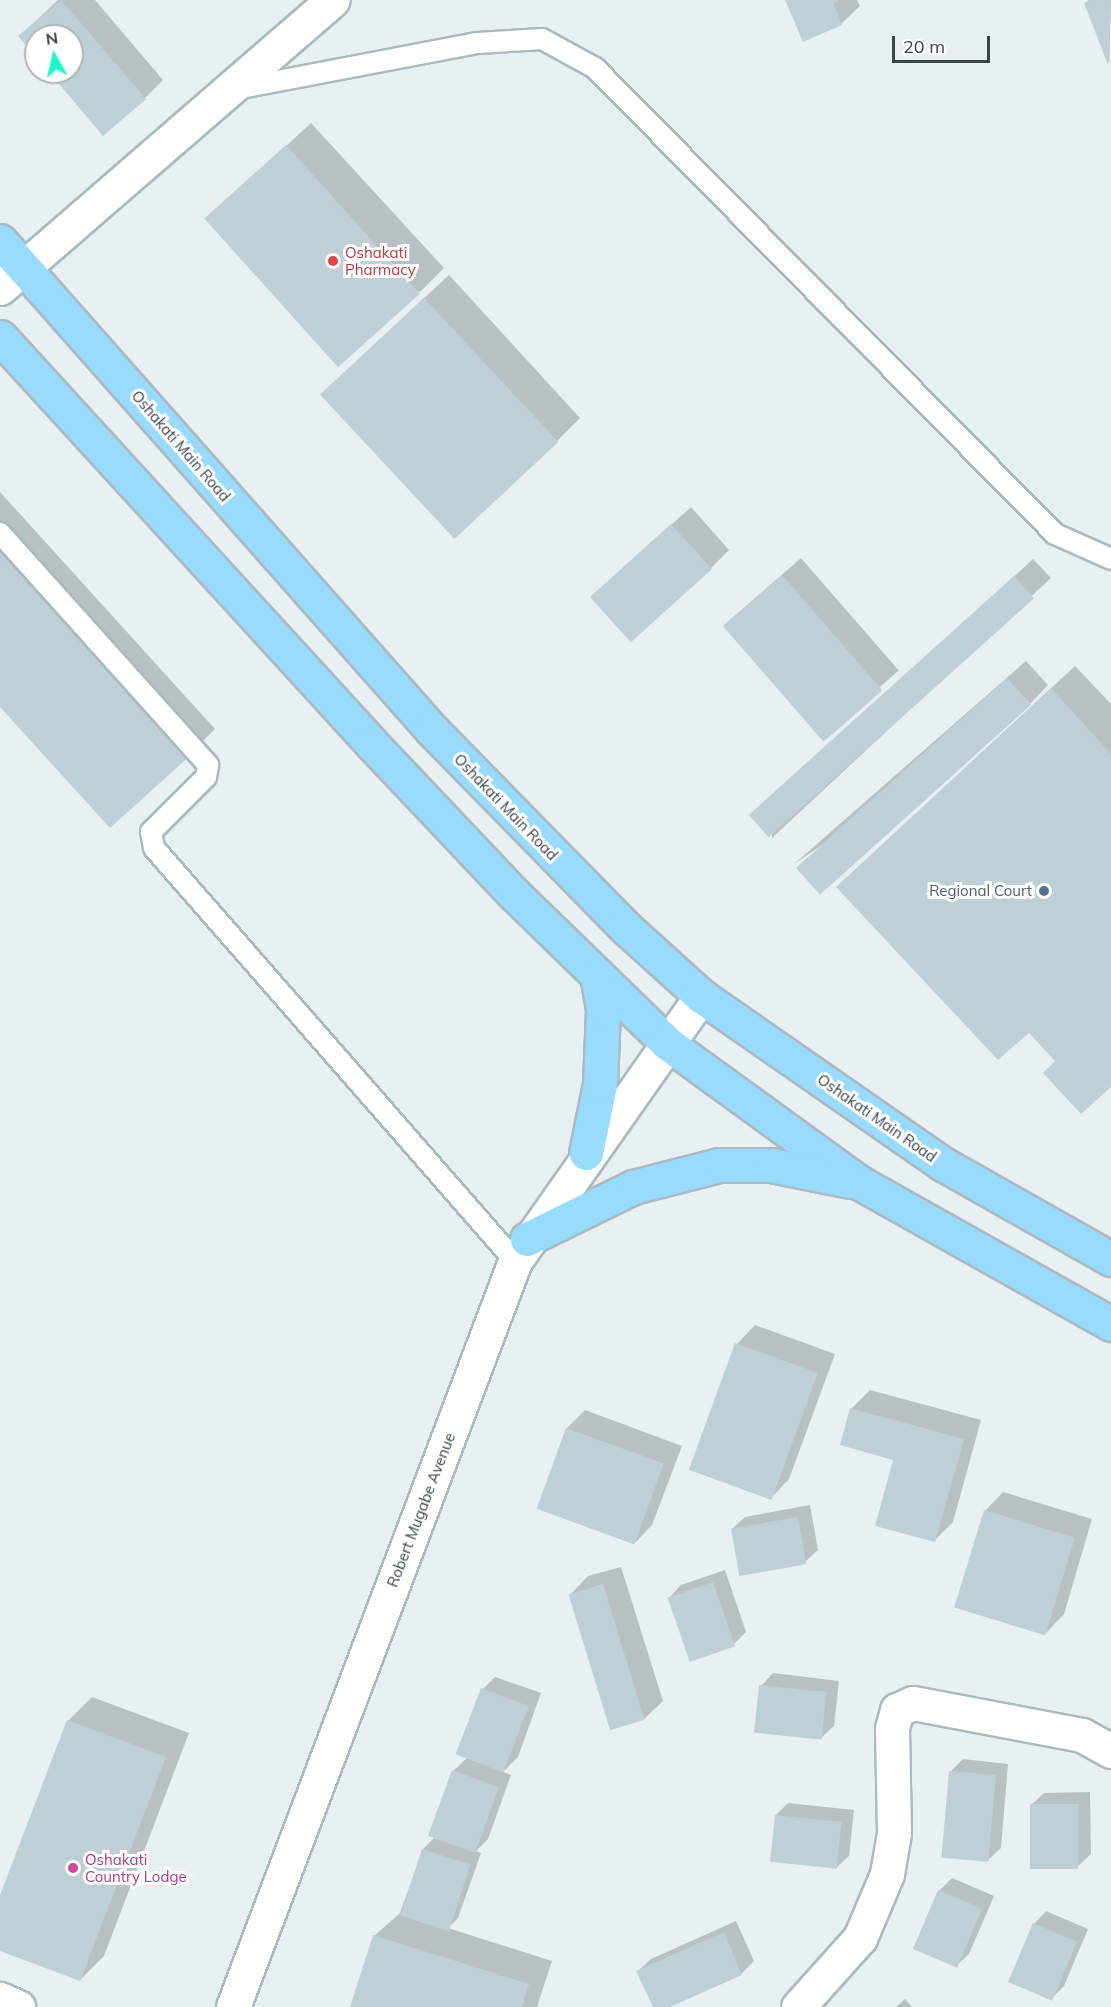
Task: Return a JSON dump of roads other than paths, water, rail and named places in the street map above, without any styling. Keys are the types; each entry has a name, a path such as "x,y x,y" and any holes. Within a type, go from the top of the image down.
{"main road":[{"name":"Oshakati Main Road","path":"0,241 11,277 537,842 701,996 943,1164 1111,1258"},
{"path":"0,337 372,744 597,975 667,1043 860,1183 1111,1324"},
{"path":"586,1153 600,1084 603,1009 597,975"},
{"path":"521,1250 633,1187 719,1166 771,1165 860,1183"}],"street":[{"path":"11,277 333,0"},
{"name":"Robert Mugabe Avenue","path":"233,2007 521,1250 586,1153 701,996"},
{"path":"798,2007 860,1938 887,1874 894,1833 892,1728 897,1710 913,1703 1059,1731 1100,1741 1111,1751"},
{"path":"0,1999 18,2007"}],"lane":[{"path":"225,91 478,43 542,39 595,68 1055,534 1111,559"},
{"path":"0,533 208,765 206,777 151,832 154,848 521,1250"}],"place":[{"name":"Oshakati Pharmacy","path":"333,261"},
{"name":"Regional Court","path":"1044,891"},
{"name":"Oshakati Country Lodge","path":"73,1868"}]}
